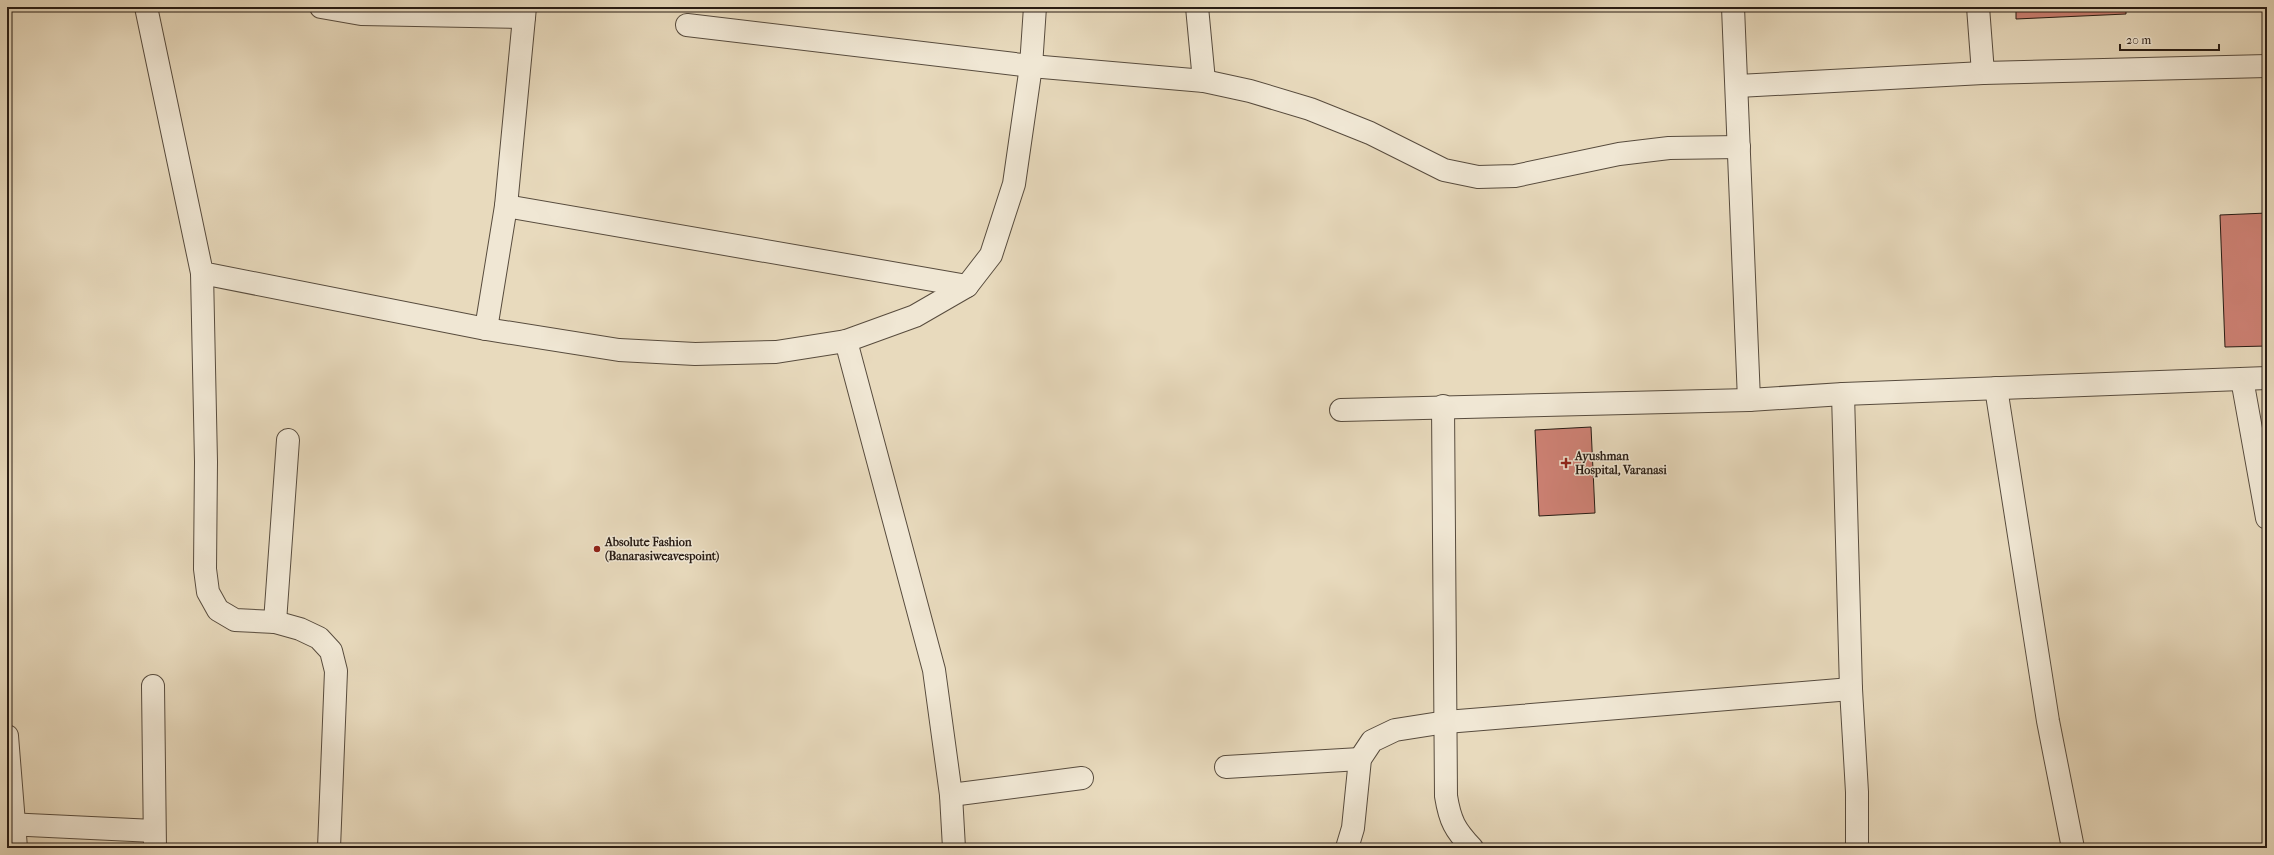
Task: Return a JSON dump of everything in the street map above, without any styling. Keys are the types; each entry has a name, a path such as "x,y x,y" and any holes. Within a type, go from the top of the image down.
{"street":[{"path":"146,7 202,273 206,462 204,568 208,592 218,610 235,620 275,622 300,629 319,638 331,650 336,671 329,848"},
{"path":"321,7 361,14 525,12 506,206 486,329"},
{"path":"202,273 486,329 619,350 695,354 776,352 846,340 915,316 967,286 992,255 1014,184 1031,66 1035,7"},
{"path":"1197,7 1204,81"},
{"path":"1733,7 1738,86 1749,400"},
{"path":"1978,7 1983,73"},
{"path":"687,25 1031,66 1204,81 1310,109 1370,133 1444,170 1478,177 1515,176 1619,154 1669,148 1739,147"},
{"path":"1738,86 1983,73 2267,66"},
{"path":"506,206 967,286"},
{"path":"846,340 934,670 951,795 954,848"},
{"path":"1341,410 1443,406 1749,400 1843,394 2267,378"},
{"path":"2242,379 2267,518"},
{"path":"1996,388 2048,721 2073,848"},
{"path":"1843,394 1851,689 1857,792 1857,848"},
{"path":"1443,406 1446,796 1450,818 1458,834 1472,848"},
{"path":"275,622 288,440"},
{"path":"10,824 154,840 153,686"},
{"path":"1347,848 1353,828 1360,759 1372,741 1396,730 1446,722 1851,689"},
{"path":"7,736 10,824 16,848"},
{"path":"1226,768 1360,759"},
{"path":"951,795 1082,778"}],"building":[{"path":"2016,7 2126,7 2126,14 2016,19"},
{"path":"2267,213 2267,346 2225,347 2220,215"},
{"path":"1591,427 1595,513 1539,516 1535,430"}],"place":[{"name":"Ayushman Hospital, Varanasi","path":"1566,463"},
{"name":"Absolute Fashion (Banarasiweavespoint)","path":"597,549"}]}
